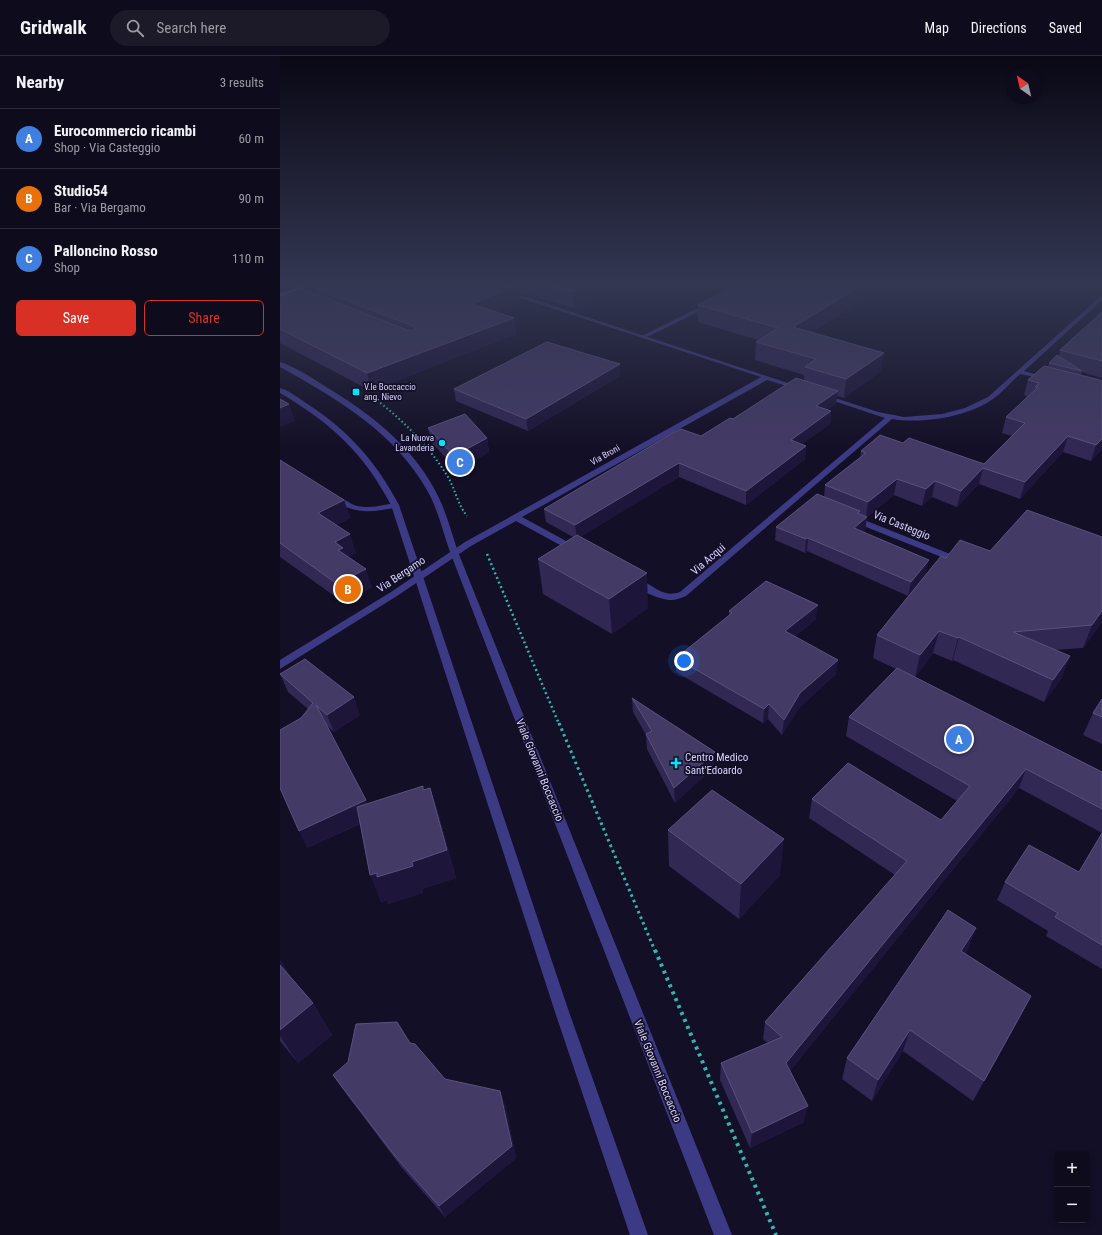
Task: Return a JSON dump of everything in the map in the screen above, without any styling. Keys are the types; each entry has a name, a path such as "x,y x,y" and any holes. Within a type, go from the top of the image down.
{"street":[{"path":"654,339 803,389"},
{"path":"818,394 890,417 921,419 961,412 987,400 1056,339"},
{"name":"Viale Giovanni Boccaccio","path":"280,364 356,408 377,424 401,447 421,472 433,494 454,552 723,1235"},
{"path":"1020,372 1053,381"},
{"name":"Via Broni","path":"454,552 767,376"},
{"path":"280,390 316,412 346,436 379,475 395,505 420,577 561,1009 639,1235"},
{"name":"Via Acqui","path":"628,577 666,597 681,596 802,497 890,417"},
{"path":"324,492 348,506 359,510 372,510 395,505"},
{"name":"Via Casteggio","path":"848,516 945,559"},
{"path":"516,517 586,555"},
{"name":"Via Bergamo","path":"280,665 420,577 454,552"}],"path":[{"path":"488,551 487,557 776,1235"}],"building":[{"path":"300,339 458,339 367,373"},
{"path":"761,339 835,339 884,353 846,379 805,367 816,359 756,342"},
{"path":"1072,339 1102,339 1102,361 1060,350"},
{"path":"547,342 620,364 526,419 454,389"},
{"path":"1057,355 1082,371 1049,363"},
{"path":"1044,366 1102,381 1102,439 1096,445 1068,436 1025,482 983,468 961,491 935,481 926,489 897,479 868,502 825,485 866,453 861,451 880,435 903,443 909,438 984,464 1025,423 1006,417 1038,387 1035,387 1039,383 1028,380"},
{"path":"796,378 838,391 816,406 831,411 791,440 806,446 746,491 679,463 575,525 544,509 671,434 681,429 701,436 730,418 733,419"},
{"path":"280,399 289,404 280,408"},
{"path":"465,414 487,438 454,456 428,428"},
{"path":"280,460 344,500 318,513 350,534 335,542 343,548 338,550 366,569 337,584 280,543"},
{"path":"817,494 860,511 857,513 867,517 854,528 929,560 911,582 808,538 806,539 776,527"},
{"path":"1027,510 1102,537 1102,611 1092,625 1013,632 1070,656 1053,680 959,637 958,638 939,631 920,655 877,635 941,556 946,558 960,540 990,551"},
{"path":"577,535 647,573 609,599 538,559"},
{"path":"766,581 818,605 785,631 838,660 800,693 784,720 769,704 764,709 676,658 732,613 729,611"},
{"path":"305,659 354,697 327,715 316,705 366,800 299,831 280,788 280,730 301,718 313,703 280,674"},
{"path":"897,668 1102,772 1102,809 1026,769 786,1063 808,1106 752,1133 721,1063 782,1037 765,1022 907,861 812,799 848,763 941,820 970,786 849,717"},
{"path":"632,698 715,752 674,788 646,734 652,731"},
{"path":"1102,699 1102,717 1093,713"},
{"path":"423,786 423,790 430,788 447,850 412,862 413,866 377,877 377,873 370,875 357,807"},
{"path":"712,790 784,839 741,884 668,830"},
{"path":"1102,833 1102,945 1055,917 1058,913 1005,882 1029,845 1079,872"},
{"path":"948,910 976,928 961,951 1031,996 984,1081 910,1030 878,1080 847,1058"},
{"path":"280,965 313,1003 280,1030"},
{"path":"397,1022 410,1043 415,1044 445,1079 500,1091 512,1146 439,1206 395,1156 333,1075 348,1062 356,1024"}],"place":[{"name":"V.le Boccaccio ang. Nievo","path":"356,392"},
{"name":"La Nuova Lavanderia","path":"442,443"},
{"name":"Palloncino Rosso","path":"460,462"},
{"name":"Studio54","path":"348,589"},
{"name":"Eurocommercio ricambi","path":"959,739"},
{"name":"Centro Medico Sant'Edoardo","path":"676,763"}]}
